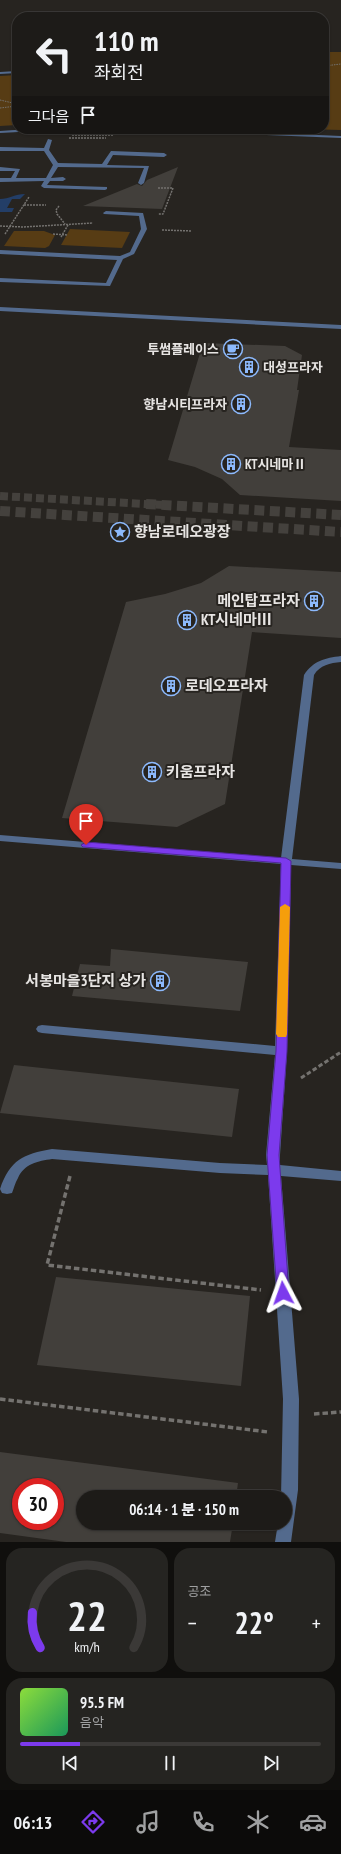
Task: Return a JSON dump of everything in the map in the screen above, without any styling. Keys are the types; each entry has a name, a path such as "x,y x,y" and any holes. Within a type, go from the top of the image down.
{"street":[{"path":"0,73 12,72"},
{"path":"0,132 12,131"},
{"path":"324,134 341,137"},
{"path":"46,150 50,140"},
{"path":"0,149 46,150"},
{"path":"46,150 56,165"},
{"path":"104,166 112,151 164,155"},
{"path":"56,165 147,168 141,183"},
{"path":"56,165 44,186 105,188"},
{"path":"0,169 18,170 13,179"},
{"path":"0,180 48,178 63,179"},
{"path":"0,252 121,258 132,253 144,229 142,214 106,212"},
{"path":"0,280 108,285 121,258"},
{"path":"0,309 341,327"},
{"path":"283,1542 290,1490 291,1399 273,1155 281,1051 286,861 310,674 312,669 318,664 341,660"},
{"path":"0,838 341,866"},
{"path":"42,1029 281,1051"},
{"path":"7,1189 10,1178 17,1167 25,1161 52,1154 220,1168 274,1170 341,1176"}],"path":[{"path":"329,65 341,64"},
{"path":"0,100 12,103"},
{"path":"0,108 12,107"},
{"path":"50,140 116,138"},
{"path":"142,214 163,214 173,188 152,187"},
{"path":"10,226 31,194"},
{"path":"59,206 56,210 57,214 65,225"},
{"path":"0,226 94,223"},
{"path":"178,230 192,231"},
{"path":"53,234 67,235"},
{"path":"278,1093 341,1052"},
{"path":"75,1155 47,1265 283,1293"},
{"path":"0,1399 290,1434"}],"shaded area":[{"path":"329,52 341,52 341,130 329,130"},
{"path":"12,75 12,125 0,126 0,76"},
{"path":"70,229 130,232 122,248 61,245"},
{"path":"14,231 44,231 55,235 49,246 45,248 4,246"}],"water":[{"path":"25,194 20,199 12,199 7,208 14,208 12,212 0,212 0,199"}],"building":[{"path":"178,167 162,209 83,206 137,184 142,186 147,180"},
{"path":"203,343 285,346 302,355 297,390 299,390 289,447 341,450 341,501 240,495 222,479 195,467 168,460"},
{"path":"229,566 341,572 341,638 252,632 225,804 177,827 62,818 126,602 165,594 201,583"},
{"name":"서봉마을3단지 상가","path":"111,949 248,962 240,1011 72,996 80,964 110,966"},
{"path":"14,1065 239,1089 232,1137 0,1113"},
{"path":"56,1277 250,1296 241,1386 37,1365"},
{"path":"0,1452 238,1483 237,1490 76,1490 76,1530 232,1530 230,1542 66,1542 0,1533"}],"tunnel":[{"path":"0,496 154,504"},
{"path":"146,504 154,504"},
{"path":"154,504 164,505"},
{"path":"154,504 341,515"},
{"path":"0,511 341,532"}],"slow traffic":[{"path":"282,1034 285,907"}],"place":[{"name":"투썸플레이스","path":"233,349"},
{"name":"대성프라자","path":"249,367"},
{"name":"향남시티프라자","path":"241,404"},
{"name":"KT시네마Ⅱ","path":"231,464"},
{"name":"향남로데오광장","path":"120,532"},
{"name":"메인탑프라자","path":"314,601"},
{"name":"KT시네마Ⅲ","path":"187,620"},
{"name":"로데오프라자","path":"171,686"},
{"name":"키움프라자","path":"152,772"},
{"name":"서봉마을3단지 상가","path":"160,981"}],"route":[{"path":"86,845 286,861 281,1051 273,1155 283,1293"}]}
